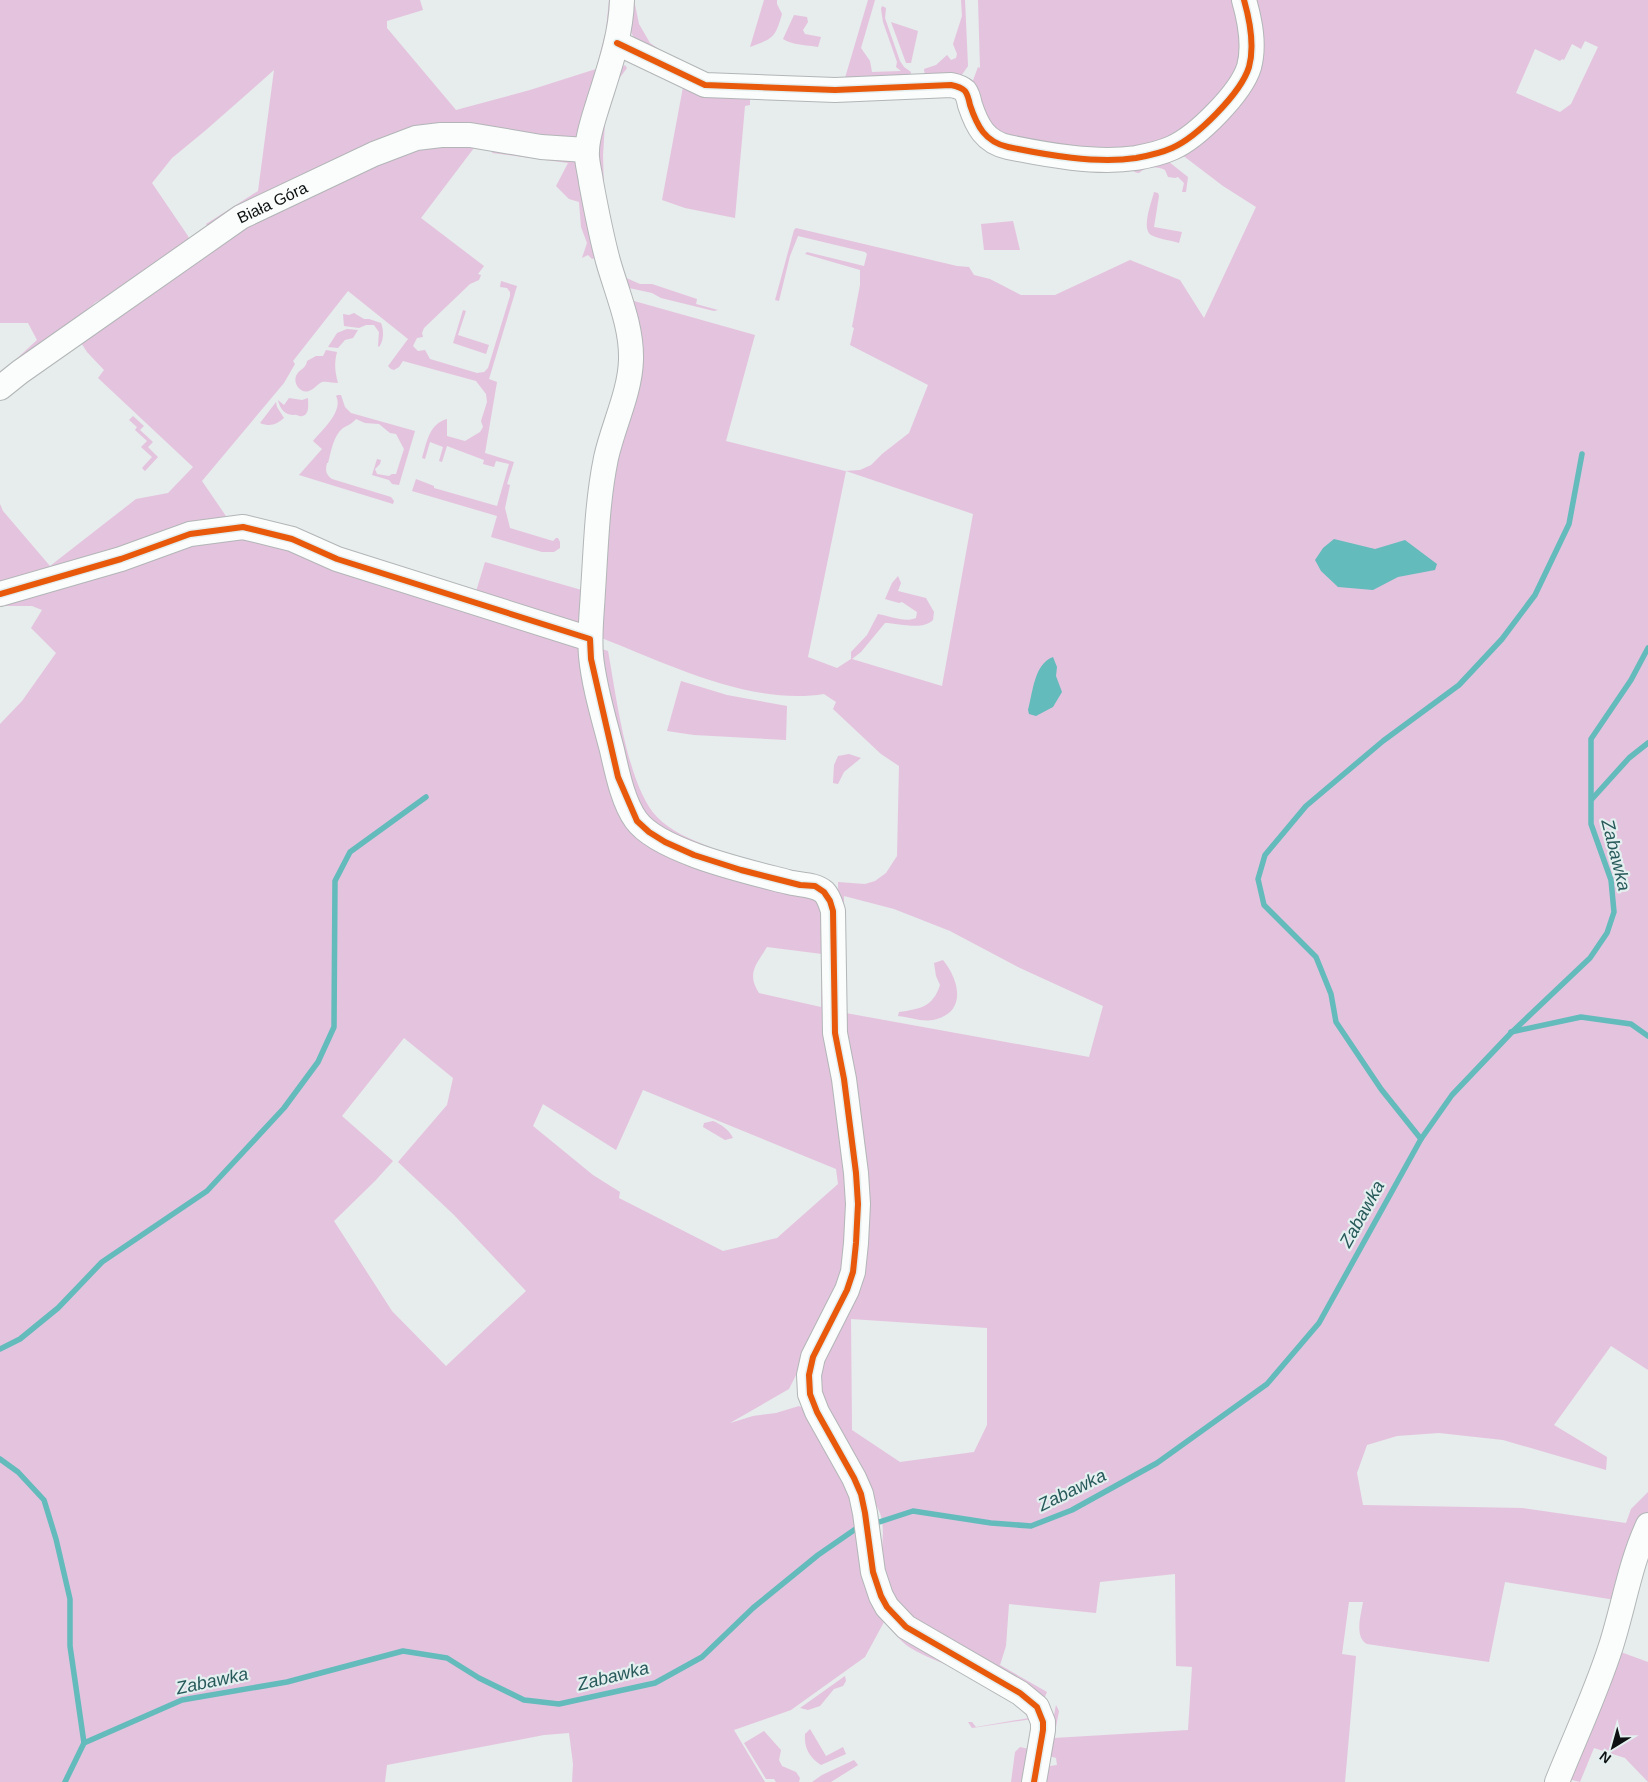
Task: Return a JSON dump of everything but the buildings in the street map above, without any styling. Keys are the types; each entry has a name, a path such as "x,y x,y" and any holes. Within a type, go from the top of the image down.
{"street":[{"path":"622,0 621,23 617,43 586,150 598,218 631,345 628,380 611,438 600,495 590,638 591,660 618,777 637,821 649,832 665,842 741,870 800,885 815,886 824,892 833,911 835,1033 844,1079 856,1173 856,1243 853,1272 847,1290 813,1357 809,1375 810,1394 820,1418 861,1494 876,1584 884,1602 896,1618 906,1627 1020,1693 1037,1708 1043,1722 1043,1738 1034,1782"},
{"path":"617,43 705,84 835,90 951,85 960,87 966,93 978,128 986,137 996,143 1006,147 1060,155 1098,160 1117,160 1136,158 1173,148 1191,136 1223,106 1239,86 1248,68 1252,49 1251,28 1244,0"},
{"name":"Biała Góra","path":"0,388 241,217 374,154 416,138 441,135 470,135 541,147 586,150"},
{"path":"0,594 121,559 190,534 243,527 292,539 337,560 590,638"},
{"path":"1557,1782 1585,1716 1611,1646 1638,1548 1648,1525"}],"shaded area":[{"path":"0,0 420,0 423,10 387,21 387,28 456,110 530,90 596,69 606,30 609,0 618,0 587,126 575,140 463,127 210,230 206,224 258,191 274,70 172,158 152,183 188,236 191,244 136,282 96,302 54,339 0,374 37,340 28,323 0,323"},
{"path":"634,0 639,24 650,43 669,56 635,39 630,31"},
{"path":"764,0 777,0 782,14 775,33 769,39 750,47"},
{"path":"868,0 875,0 861,48 870,61 872,72 901,71 896,67 897,62 883,22 882,6 886,8 885,18 900,61 911,72 910,77 827,85 826,77 845,78"},
{"path":"961,0 965,0 968,66 961,76 925,76 924,69 936,65 947,55 951,60 956,58 957,54 953,44 962,16"},
{"path":"978,0 1238,0 1243,48 1235,80 1183,136 1104,154 990,132 972,83 978,67 980,68"},
{"path":"1248,0 1648,0 1648,1370 1611,1346 1554,1425 1607,1457 1606,1470 1503,1440 1439,1433 1397,1436 1367,1445 1357,1473 1363,1505 1522,1508 1626,1523 1631,1509 1648,1492 1648,1517 1639,1533 1615,1600 1505,1582 1489,1662 1367,1644 1363,1641 1359,1631 1363,1602 1349,1602 1342,1654 1356,1656 1345,1782 1041,1782 1043,1767 1057,1765 1056,1758 1046,1755 1056,1705 1059,1711 1054,1738 1188,1730 1192,1667 1176,1666 1175,1574 1100,1582 1096,1613 1009,1604 1006,1646 1000,1665 1047,1692 1043,1701 911,1624 886,1598 881,1585 880,1570 883,1529 879,1510 818,1403 816,1392 817,1370 824,1349 839,1319 825,1318 789,1389 730,1423 799,1406 810,1412 848,1476 859,1505 854,1515 861,1549 872,1587 882,1606 904,1631 1005,1690 1017,1699 1028,1710 1032,1719 972,1728 968,1722 972,1722 976,1727 1029,1718 1002,1693 987,1683 909,1647 884,1622 865,1657 791,1710 734,1730 765,1782 572,1782 573,1764 569,1733 544,1735 387,1765 385,1782 0,1782 0,724 22,701 56,653 31,628 42,610 32,606 0,606 0,504 3,511 50,566 136,499 168,493 193,467 98,378 104,370 87,352 78,338 248,220 279,203 397,151 431,142 454,140 477,144 421,218 484,266 478,274 481,275 479,280 470,284 424,328 423,337 417,338 413,346 418,351 425,350 430,359 477,373 484,372 488,368 510,296 507,288 500,287 501,281 517,286 489,379 497,382 485,453 514,462 507,484 510,485 505,508 510,528 553,541 558,538 560,548 554,552 542,552 491,537 497,516 412,491 416,479 434,486 434,488 497,506 509,464 496,461 494,467 483,464 484,460 447,446 442,462 439,461 443,447 430,442 425,459 422,458 432,429 441,421 447,419 447,436 465,441 480,432 483,427 481,421 487,402 486,394 476,381 403,361 399,367 394,370 391,369 388,366 408,339 348,291 293,361 295,364 284,383 202,481 230,522 241,533 581,644 586,649 613,772 626,811 634,826 668,850 811,895 819,904 828,926 828,1017 830,1034 842,1045 840,1012 1089,1057 1103,1006 1020,968 950,931 894,909 844,896 844,987 840,985 838,882 865,884 875,881 886,873 897,856 899,766 881,754 833,709 836,702 824,694 796,696 767,694 738,688 680,670 599,637 601,535 605,498 616,435 638,359 639,347 626,300 755,335 726,441 845,471 860,470 871,465 909,433 928,385 850,345 860,285 860,270 805,254 807,252 864,266 867,254 865,252 798,236 790,256 779,301 775,300 796,228 957,266 969,267 974,275 990,279 1021,295 1055,295 1130,260 1180,280 1204,318 1256,207 1223,186 1177,151 1213,122 1236,98 1245,85 1251,72 1256,51","holes":["1585,41 1598,47 1571,104 1560,112 1516,93 1535,49 1560,61 1564,60 1572,44 1581,49","846,471 973,514 942,686 852,659 861,652 885,623 917,626 933,620 934,612 926,598 898,591 901,583 898,576 892,583 885,599 899,603 902,602 917,612 916,618 902,619 878,614 867,635 851,652 851,659 837,668 808,657","767,947 822,954 821,1007 759,993 753,980 753,974","404,1038 453,1078 447,1105 398,1162 454,1215 526,1291 446,1366 392,1311 334,1221 393,1161 342,1116","643,1090 836,1169 838,1184 777,1238 723,1251 619,1198 620,1192 593,1175 533,1126 543,1104 616,1150","851,1319 987,1328 987,1425 974,1452 900,1462 852,1430"]},
{"path":"794,15 807,17 808,22 803,30 805,34 821,37 818,47 795,44 783,39"},
{"path":"891,22 918,31 911,63 906,63"},
{"path":"642,63 750,93 750,105 745,106 735,218 685,208 662,200 683,87 653,68 639,68"},
{"path":"625,65 627,68 618,80 605,123 603,155 604,189 619,269 624,277 640,284 652,284 697,299 696,304 718,310 714,311 661,298 652,293 629,288 619,281 610,250 598,189 595,152 597,129 614,73"},
{"path":"494,149 577,157 598,257 592,259 588,255 582,258 587,243 581,227 579,202 569,199 556,186 568,163 492,153"},
{"path":"1169,162 1188,177 1186,192 1182,192 1184,183 1178,177 1168,177 1165,170 1152,167 1137,173 1133,170 1131,163"},
{"path":"1154,192 1158,193 1159,196 1154,227 1182,232 1179,243 1151,235 1148,232 1147,221"},
{"path":"1013,221 1020,250 984,250 981,224"},
{"path":"463,310 466,311 458,335 489,345 486,354 453,343"},
{"path":"354,313 364,319 381,323 383,335 379,347 379,332 374,325 366,325 359,328 344,326 343,314 349,315"},
{"path":"347,329 358,330 353,338 345,340 338,348 328,347 337,333"},
{"path":"326,350 337,352 335,368 338,383 322,382 309,391 301,390 295,379 297,374 307,361 316,356 323,356"},
{"path":"341,395 345,407 351,413 415,431 399,485 372,475 377,459 381,460 375,469 377,474 389,476 396,474 404,449 396,434 390,433 379,424 365,423 356,419 340,431 331,449 326,468 328,476 332,479 391,497 394,501 393,504 299,475 322,449 313,441 335,414 338,402 336,396"},
{"path":"289,398 302,400 308,398 308,409 305,415 291,415 283,411 278,400 284,405"},
{"path":"276,402 284,418 273,425 260,423"},
{"path":"133,416 144,426 140,430 153,442 148,447 158,457 145,471 142,468 152,457 141,447 147,441 135,430 137,427 129,420"},
{"path":"485,562 585,591 583,625 474,598"},
{"path":"599,648 608,651 624,739 630,762 647,803 657,817 668,827 710,847 706,850 667,837 630,797"},
{"path":"681,681 727,695 787,706 786,740 694,735 667,731"},
{"path":"849,754 861,758 844,772 838,784 833,783 834,765 838,756"},
{"path":"943,960 949,968 956,986 956,1003 951,1011 933,1020 898,1016 899,1012 925,1006 934,998 940,985 934,963"},
{"path":"713,1121 725,1128 733,1138 725,1140 703,1127 704,1123"},
{"path":"1618,1651 1648,1662 1648,1782 1625,1758 1594,1748 1580,1782 1569,1779"},
{"path":"845,1676 846,1681 843,1686 834,1689 820,1706 808,1710 800,1708"},
{"path":"810,1729 826,1756 843,1747 846,1754 821,1765 813,1759 806,1748 805,1734"},
{"path":"764,1731 781,1750 779,1760 782,1766 796,1772 800,1778 799,1782 776,1782 774,1779 766,1779 744,1743"},
{"path":"1020,1747 1029,1749 1021,1782 1011,1782 1015,1752"},
{"path":"854,1760 858,1765 831,1782 812,1782 822,1775"}],"water":[{"path":"1334,539 1375,549 1405,540 1437,564 1435,570 1398,577 1373,590 1338,587 1321,571 1315,560 1323,548"},
{"path":"1053,657 1057,667 1056,676 1062,692 1053,707 1036,716 1029,714 1028,710 1035,679 1042,666"}],"waterway":[{"path":"1421,1139 1381,1089 1336,1022 1331,994 1316,957 1264,905 1258,879 1265,855 1306,806 1383,741 1459,685 1502,639 1535,595 1569,524 1582,454"},
{"name":"Zabawka","path":"873,1524 913,1511 991,1523 1031,1526 1072,1510 1157,1463 1267,1384 1319,1323 1421,1139 1452,1095 1511,1033 1590,958 1607,933 1614,912 1611,880 1591,824 1591,739 1631,680 1648,648"},
{"path":"1592,799 1629,758 1648,743"},
{"path":"0,1349 20,1339 58,1308 102,1262 207,1191 284,1108 318,1062 334,1027 335,881 350,852 426,797"},
{"path":"1511,1032 1581,1017 1631,1024 1648,1036"},
{"path":"0,1459 18,1472 44,1500 56,1539 70,1599 70,1646 84,1743"},
{"name":"Zabawka","path":"65,1782 84,1743 182,1700 287,1682 403,1651 447,1658 479,1678 524,1700 559,1704 655,1683 702,1657 753,1608 818,1555 861,1527"}],"cycle path":[{"path":"617,43 705,85 835,90 951,85 965,91 979,126 988,137 1000,145 1072,158 1121,160 1159,153 1172,148 1205,124 1228,101 1244,77 1251,59 1250,25 1244,0"},
{"path":"0,594 121,559 190,534 243,527 292,539 337,559 590,639 591,659 618,777 637,821 649,832 665,842 694,855 741,870 800,885 815,886 824,892 830,901 833,911 835,1033 844,1079 858,1204 853,1272 847,1290 813,1357 809,1375 810,1394 817,1412 861,1494 873,1572 887,1607 906,1627 1020,1693 1037,1707 1043,1722 1043,1730 1034,1782"}]}
